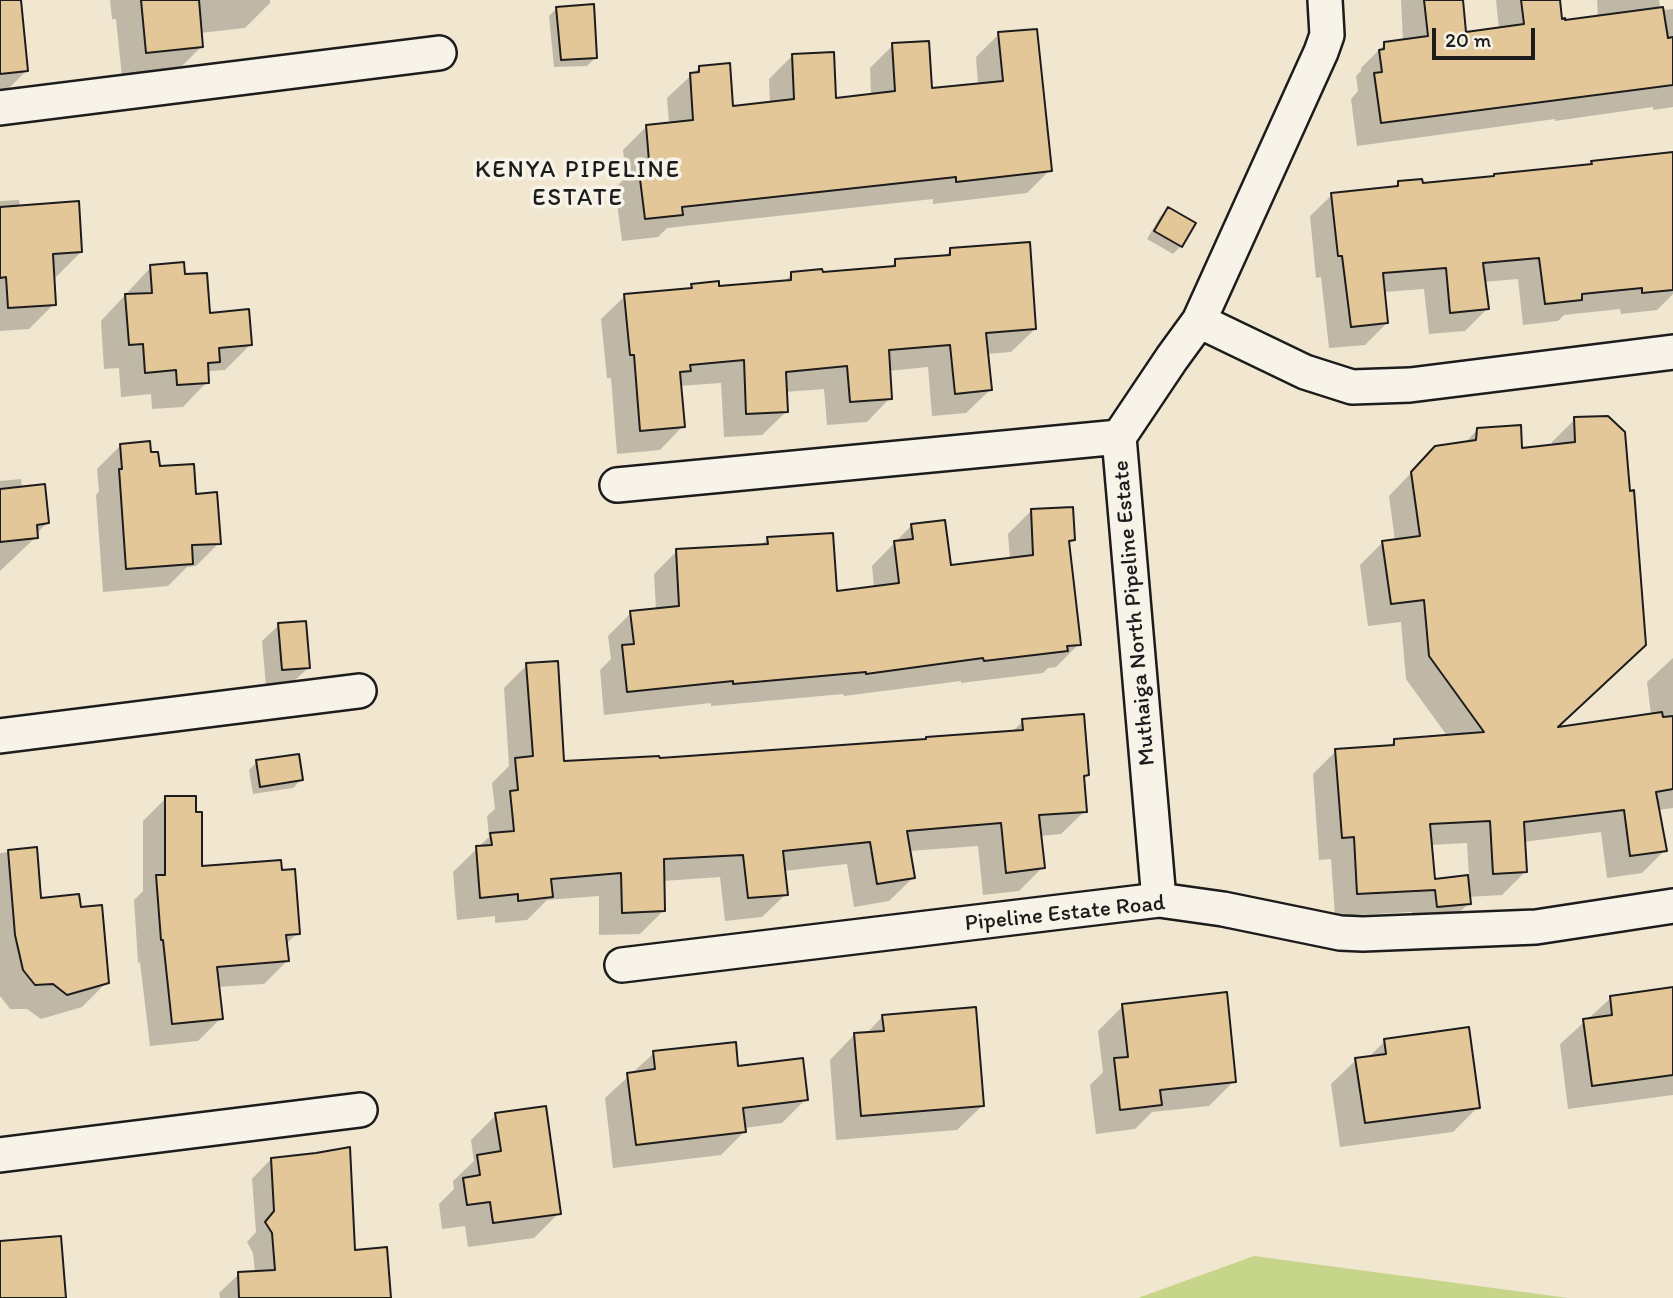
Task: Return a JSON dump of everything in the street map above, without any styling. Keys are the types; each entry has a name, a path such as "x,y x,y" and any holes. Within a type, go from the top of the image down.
{"street":[{"name":"Muthaiga North Pipeline Estate","path":"1159,900 1119,437 1199,321 1321,52 1327,35 1325,0"},
{"path":"0,108 439,53"},
{"path":"1199,321 1305,372 1352,387 1410,385 1673,352"},
{"path":"617,485 1119,437"},
{"path":"0,736 359,691"},
{"name":"Pipeline Estate Road","path":"622,965 1159,900 1223,909 1340,933 1363,934 1536,927 1673,906"},
{"path":"0,1155 360,1110"}],"green space":[{"path":"1254,1256 1568,1298 1138,1298"}],"building":[{"path":"0,0 21,0 28,71 0,74"},
{"path":"141,0 199,0 203,47 146,53"},
{"path":"1424,0 1463,0 1466,32 1524,24 1521,0 1560,0 1562,19 1565,20 1663,7 1668,38 1673,37 1673,85 1381,123 1374,73 1382,72 1379,50 1384,49 1384,42 1428,36"},
{"path":"594,4 597,58 561,60 556,7"},
{"path":"1037,29 1052,171 956,182 956,177 682,207 683,215 645,219 638,163 649,161 646,125 693,120 690,73 699,72 699,66 730,63 733,106 794,99 792,54 834,52 836,98 895,91 892,43 929,41 932,88 1003,81 998,32"},
{"path":"1673,152 1673,290 1642,293 1642,288 1582,294 1582,300 1545,304 1539,258 1483,263 1489,309 1450,313 1446,268 1383,273 1388,323 1351,327 1342,256 1338,256 1331,193 1398,186 1398,181 1422,179 1423,183 1494,176"},
{"path":"79,201 82,252 53,254 56,305 8,308 6,277 0,278 0,207"},
{"path":"1168,207 1196,223 1182,247 1154,231"},
{"path":"1030,242 1036,329 986,333 992,390 955,394 950,345 889,350 892,399 850,402 847,366 786,372 788,412 746,414 744,360 690,365 691,371 680,372 685,427 640,431 634,355 630,355 624,294 692,288 691,284 719,281 719,286 791,280 791,272 895,266 895,259 950,255 950,248"},
{"path":"184,262 185,274 207,273 210,313 249,309 252,345 219,348 220,362 208,363 209,383 177,385 176,370 145,373 143,344 129,345 125,294 152,293 150,265"},
{"path":"1608,416 1625,432 1630,491 1634,490 1646,645 1558,727 1662,712 1663,717 1673,716 1673,789 1656,792 1667,851 1630,856 1624,810 1524,822 1527,872 1493,874 1490,821 1430,824 1435,879 1468,875 1471,904 1437,907 1435,890 1357,894 1354,837 1342,838 1335,749 1394,745 1394,739 1484,732 1429,656 1424,600 1391,604 1382,541 1420,536 1411,472 1435,446 1476,440 1477,428 1521,425 1522,448 1575,442 1574,417"},
{"path":"150,441 151,452 158,452 160,466 194,464 196,494 217,492 221,544 192,545 193,564 126,569 119,469 122,469 120,444"},
{"path":"45,484 49,523 37,525 38,538 0,542 0,489"},
{"path":"1073,507 1075,540 1069,541 1081,645 1067,646 1068,651 984,661 983,658 866,674 733,684 733,681 627,692 622,645 634,644 630,611 679,606 676,549 768,544 767,537 833,533 837,591 899,583 894,541 913,539 911,524 945,520 951,565 1033,555 1031,509"},
{"path":"306,621 310,668 282,670 278,623"},
{"path":"558,661 564,761 660,758 926,739 1023,730 1022,719 1084,714 1089,775 1084,776 1087,812 1039,815 1045,868 1006,873 1001,823 907,831 915,878 877,884 870,842 783,851 788,895 748,898 743,855 664,859 665,911 622,913 621,873 551,879 553,897 518,901 518,894 480,898 476,846 492,845 490,833 514,831 510,791 518,790 515,758 533,756 526,663"},
{"path":"299,754 303,780 260,787 256,760"},
{"path":"165,796 196,796 196,812 202,812 202,866 281,860 282,870 295,869 300,934 286,935 289,961 217,967 223,1019 172,1024 156,875 165,875"},
{"path":"37,847 41,898 79,894 81,907 102,905 109,983 67,995 53,984 35,985 23,970 15,935 8,850"},
{"path":"1673,987 1673,1075 1592,1086 1583,1019 1612,1015 1610,996"},
{"path":"1227,992 1236,1082 1160,1090 1162,1105 1120,1110 1114,1058 1128,1057 1122,1004"},
{"path":"976,1007 984,1106 861,1116 854,1033 884,1031 882,1015"},
{"path":"1469,1027 1480,1108 1365,1123 1355,1058 1386,1054 1384,1039"},
{"path":"736,1042 738,1066 803,1058 808,1100 743,1108 746,1132 636,1145 627,1073 655,1069 653,1051"},
{"path":"546,1106 561,1214 493,1223 490,1202 467,1205 463,1178 480,1175 477,1155 501,1151 495,1113"},
{"path":"350,1147 355,1250 387,1247 391,1298 239,1298 238,1272 275,1270 272,1233 265,1222 274,1211 271,1158"},
{"path":"61,1236 66,1298 0,1298 0,1241"}],"district":[{"name":"KENYA PIPELINE ESTATE","path":"578,185"}]}
